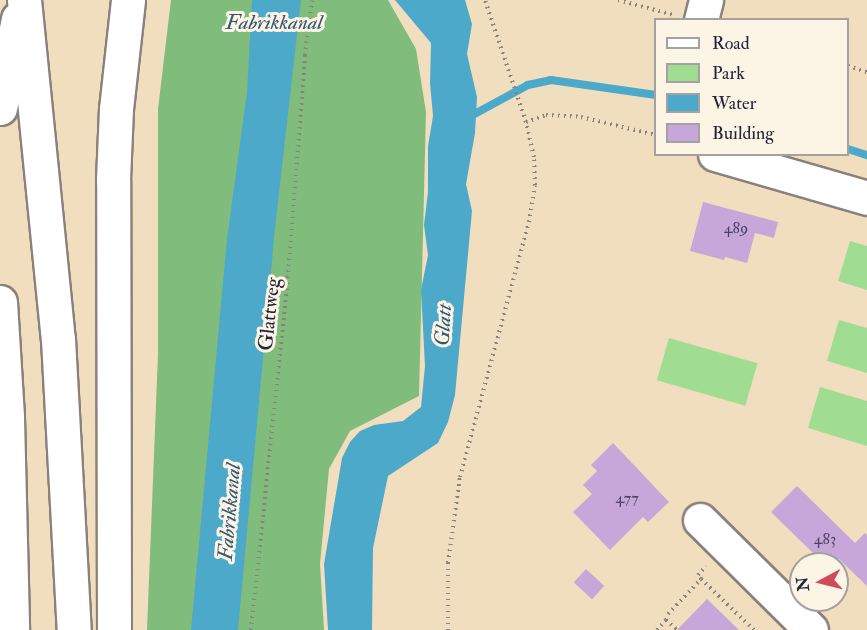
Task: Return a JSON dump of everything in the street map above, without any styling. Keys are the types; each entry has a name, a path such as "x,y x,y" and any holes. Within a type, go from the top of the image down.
{"main road":[{"path":"0,108 23,0"},
{"path":"23,0 57,327 74,630"},
{"path":"114,630 113,180 116,109 128,0"},
{"path":"690,18 706,0"},
{"path":"722,156 867,198"},
{"path":"0,302 7,418 12,630"},
{"path":"700,520 811,630"}],"path":[{"name":"Glattweg","path":"250,630 287,290 304,66 312,0"},
{"path":"448,630 448,563 460,477 529,222 535,185 534,157 526,122 485,0"},
{"path":"618,0 690,18"},
{"path":"849,66 867,72"},
{"path":"526,122 546,115 581,117 654,135"},
{"path":"726,546 698,575 754,630"},
{"path":"657,630 668,614 701,579"},
{"path":"666,620 677,630"}],"green space":[{"path":"171,0 388,0 416,49 426,112 419,396 350,431 329,469 320,564 324,630 147,630 158,354 158,109"},
{"path":"850,241 867,246 867,290 838,281"},
{"path":"839,320 867,328 867,373 827,361"},
{"path":"669,338 757,363 745,406 657,380"},
{"path":"820,387 867,401 867,446 808,428"}],"water":[{"name":"Fabrikkanal","path":"252,0 301,0 275,228 238,630 191,630 227,239 247,92"},
{"name":"Glatt","path":"395,0 465,0 472,24 467,54 477,97 475,133 466,184 472,211 455,395 448,422 438,443 388,476 373,548 372,630 328,630 324,564 342,458 350,442 360,431 374,425 403,421 421,407 425,366 421,290 428,255 424,225 428,192 428,146 433,116 430,83 431,43"}],"building":[{"path":"703,202 778,222 774,238 755,233 747,263 725,257 724,260 690,251"},
{"path":"613,443 669,502 648,522 643,517 610,550 573,512 592,494 583,485 597,471 591,465"},
{"path":"797,486 855,543 865,533 867,535 867,586 849,569 849,552 812,552 771,512"},
{"path":"586,569 604,586 592,599 574,582"},
{"path":"707,599 739,630 677,630"}],"waterway":[{"path":"469,117 528,85 551,80 654,95"},
{"path":"849,149 867,155"}]}
